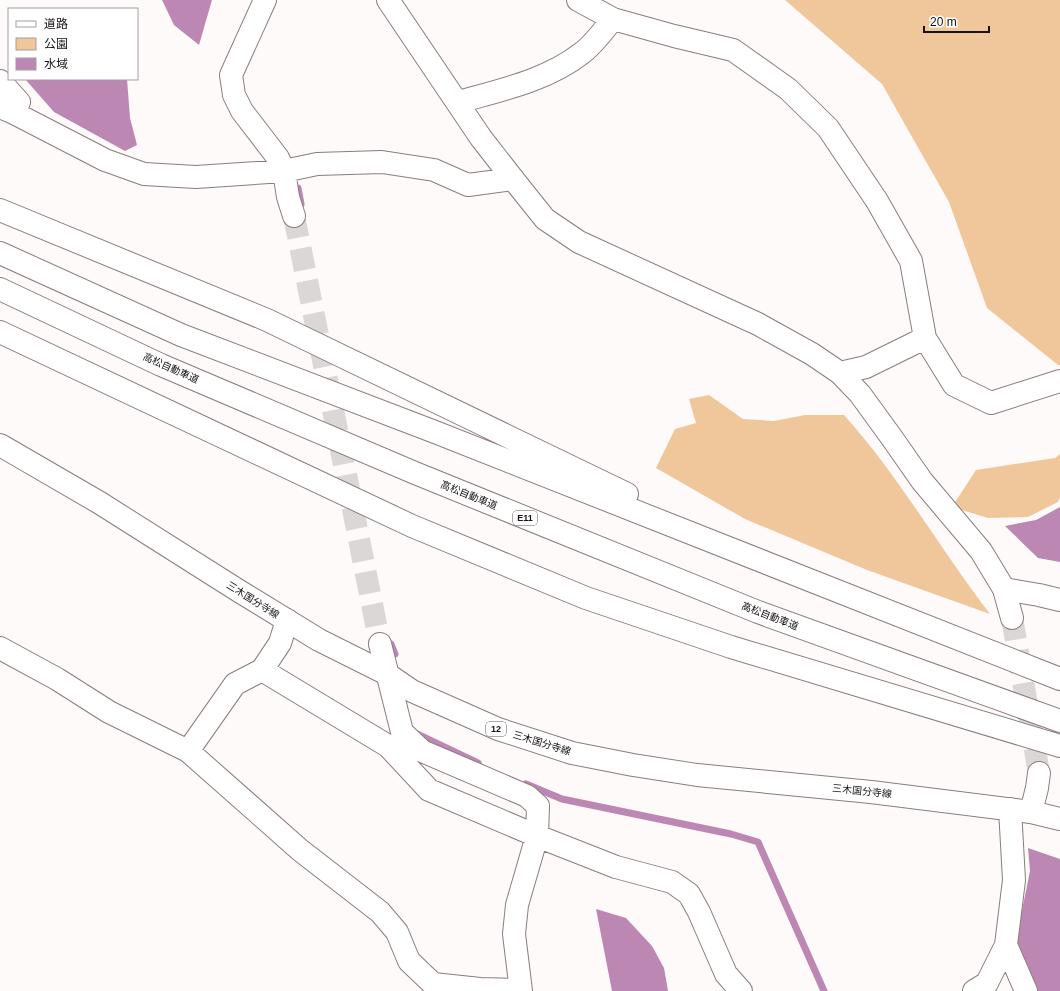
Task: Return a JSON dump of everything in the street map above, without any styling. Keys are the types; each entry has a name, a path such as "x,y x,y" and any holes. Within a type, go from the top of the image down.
{"main road":[{"path":"265,0 231,75 234,95 242,111 278,158 284,171 288,197 294,216"},
{"path":"388,0 481,138 545,219 579,242 758,324 812,354 840,373 869,407 922,481 981,551 1004,588 1012,618"},
{"path":"578,0 613,19 674,36 733,50 788,89 828,128 877,201 911,261 925,338 954,385 991,403 1060,381"},
{"path":"458,102 546,76 583,53 613,19"},
{"path":"0,81 18,102 7,110 105,160 144,174 196,177 284,171 317,164 382,162 434,170 468,185 514,179"},
{"path":"0,210 267,320 484,424 773,566"},
{"path":"0,253 181,335 436,432 1060,679"},
{"name":"高松自動車道","path":"0,289 161,365 415,474 758,612 1060,722"},
{"path":"0,332 412,526 586,598 731,647 1060,746"},
{"path":"840,373 866,367 925,338"},
{"name":"三木国分寺線","path":"0,445 100,503 319,640 387,674 412,691 498,729 572,753 633,765 697,775 871,792 1021,810 1060,819"},
{"path":"1004,588 1039,594 1060,600"},
{"path":"188,751 235,684 262,670 280,643 286,620"},
{"path":"0,648 57,679 109,712 188,751 300,850 380,912 398,932 409,961 434,984 480,989 521,990 514,934 517,905 537,836 538,806 527,796 422,751 402,732 380,644"},
{"path":"262,670 388,746 429,790 537,836 616,867 672,882 689,894 699,912 726,974 741,991"},
{"path":"974,991 987,982 1006,944 1021,810 1037,788 1039,773"},
{"path":"1006,944 1026,991"}],"green space":[{"path":"785,0 1060,0 1060,365 1058,365 987,308 949,202 882,84"},
{"path":"709,395 743,419 774,421 805,415 844,415 883,463 990,614 867,570 745,519 656,468 675,429 696,423 689,399"},
{"path":"1060,454 1060,497 1058,502 1028,517 988,518 952,507 976,470 1055,458"}],"water":[{"path":"162,0 212,0 199,45 174,25"},
{"path":"26,80 127,80 130,118 137,145 125,151 54,112"},
{"path":"1060,507 1060,562 1038,558 1005,526 1036,520"},
{"path":"1028,848 1060,859 1060,991 1036,991 1016,940 1030,871"},
{"path":"596,909 626,918 652,946 664,968 668,991 612,991"}],"waterway":[{"path":"298,188 301,204"},
{"path":"391,644 395,654"},
{"path":"417,734 478,763"},
{"path":"526,784 562,799 731,834 758,842 824,991"}],"tunnel":[{"path":"294,216 380,644"},
{"path":"1012,618 1039,773"}]}
